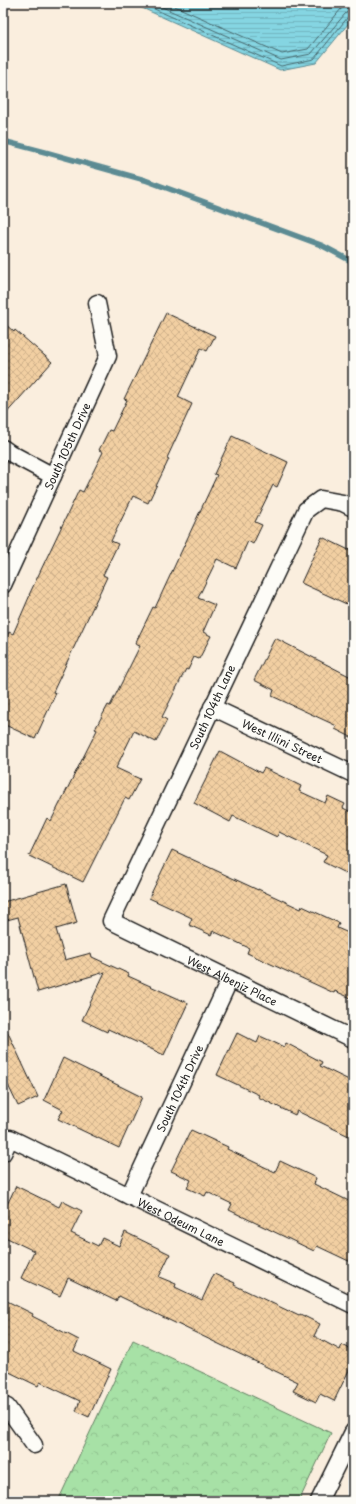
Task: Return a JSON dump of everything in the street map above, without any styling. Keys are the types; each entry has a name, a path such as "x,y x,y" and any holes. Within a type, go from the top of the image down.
{"street":[{"name":"South 105th Drive","path":"3,585 108,356 97,303"},
{"path":"3,448 10,454 53,476"},
{"name":"South 104th Lane","path":"111,921 306,510 321,498 343,503 353,508"},
{"name":"West Illini Street","path":"212,707 353,774"},
{"name":"West Albeniz Place","path":"111,921 353,1039"},
{"name":"South 104th Drive","path":"129,1196 230,979"},
{"name":"West Odeum Lane","path":"3,1153 10,1138 353,1305"},
{"path":"3,1405 7,1407 34,1445"},
{"path":"319,1501 353,1432"}],"green space":[{"path":"133,1340 331,1433 299,1501 58,1501"}],"water":[{"path":"131,3 353,3 353,18 316,63 280,70"}],"building":[{"path":"166,313 215,336 207,351 201,348 178,397 192,404 167,458 169,459 148,503 133,496 111,541 118,544 103,575 107,577 53,692 56,693 35,739 3,724 3,645 9,632 13,634 29,595 79,490 83,492 103,452 99,450 109,430 112,431 127,400 124,399"},
{"path":"3,322 14,332 15,330 52,362 3,417"},
{"path":"232,436 288,462 277,487 273,485 255,522 262,525 253,544 248,541 236,568 217,559 198,598 215,605 203,632 211,636 199,659 194,657 188,670 186,669 162,717 167,720 156,742 134,731 116,768 140,779 129,800 125,798 83,882 29,856 47,818 51,821 97,730 95,729 108,705 110,706 140,646 135,644 153,607 155,608 217,475 214,474"},
{"path":"322,537 353,552 353,607 301,583"},
{"path":"275,638 353,678 353,738 335,729 337,726 272,696 274,690 254,680"},
{"path":"220,751 261,773 264,768 301,786 299,791 325,803 328,796 345,804 343,808 353,813 353,877 323,862 327,855 279,832 277,837 233,816 230,822 194,803"},
{"path":"172,850 301,909 302,906 339,923 337,928 353,935 353,999 335,991 334,993 247,953 249,948 213,931 211,935 189,925 192,918 149,898"},
{"path":"66,884 77,923 56,929 65,960 91,953 92,957 129,974 128,976 188,1003 164,1055 108,1029 107,1032 82,1020 105,972 38,992 18,917 7,920 3,902"},
{"path":"3,1022 38,1097 18,1106 7,1083 3,1085"},
{"path":"237,1033 257,1043 260,1036 284,1047 286,1043 322,1062 320,1066 353,1082 353,1138 297,1111 295,1115 258,1097 259,1095 217,1075"},
{"path":"63,1058 142,1097 119,1148 58,1119 63,1110 44,1100"},
{"path":"191,1130 228,1147 227,1149 275,1172 280,1161 316,1178 314,1184 353,1203 353,1263 317,1246 314,1251 229,1210 232,1204 207,1192 205,1196 187,1188 191,1180 171,1171"},
{"path":"16,1186 59,1207 62,1201 82,1211 71,1233 98,1246 102,1238 119,1246 125,1232 170,1254 159,1277 176,1284 175,1287 202,1300 214,1274 235,1283 234,1285 299,1316 300,1314 320,1324 314,1336 340,1350 342,1345 353,1350 353,1362 334,1401 320,1394 316,1402 293,1391 298,1382 119,1296 116,1301 68,1278 60,1296 21,1278 34,1251 3,1236 3,1213"},
{"path":"3,1299 79,1340 74,1351 111,1369 89,1417 76,1411 80,1401 40,1382 38,1386 3,1369"}],"waterway":[{"path":"3,141 145,180 321,245 353,262"}]}
